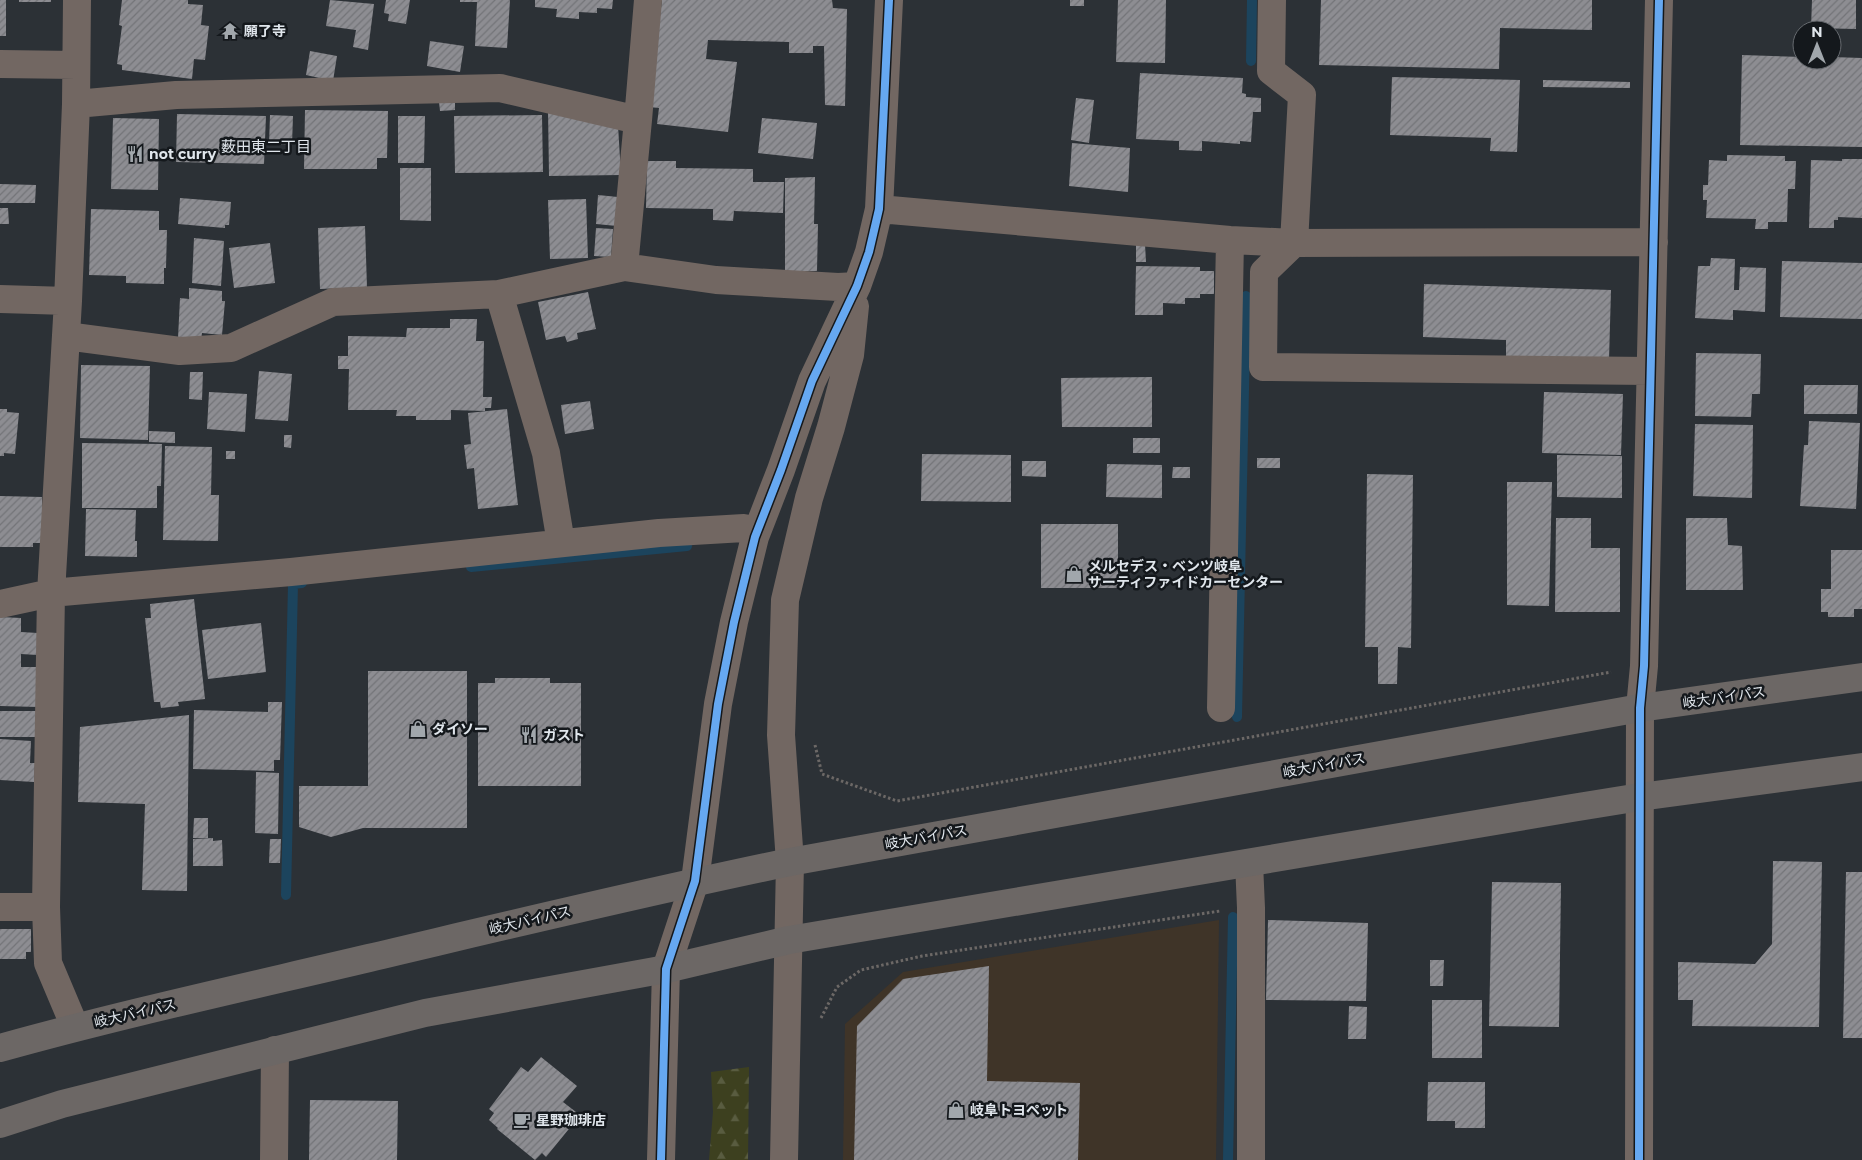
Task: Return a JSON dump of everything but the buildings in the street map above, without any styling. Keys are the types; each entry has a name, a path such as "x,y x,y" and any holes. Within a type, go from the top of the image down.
{"highway":[{"name":"岐大バイパス","path":"0,1048 74,1028 696,881 790,862 1640,708 1862,677"},
{"path":"0,1124 62,1104 425,1013 666,969 789,940 1640,797 1862,767"}],"street":[{"path":"74,1028 48,963 46,907 51,593 68,301 76,104 76,0"},
{"path":"624,267 648,0"},
{"path":"661,1160 666,969 696,881 718,704 734,622 755,538 812,381 857,286 870,252 879,209 889,0"},
{"path":"1272,0 1271,71 1302,95 1294,244 1264,272 1263,366 1650,370"},
{"path":"1639,1160 1640,708 1644,666 1659,0"},
{"path":"0,64 76,64"},
{"path":"76,104 176,95 500,88 638,120"},
{"path":"879,209 1294,244 1654,242"},
{"path":"1221,708 1230,240"},
{"path":"66,336 180,351 231,348 333,302 499,294 624,267 716,280 838,287 857,286"},
{"path":"784,1160 790,862 781,735 786,600 809,498 831,428 850,355 857,286"},
{"path":"499,294 546,453 561,543"},
{"path":"0,299 68,301"},
{"path":"0,604 51,593 301,571 561,543 744,528 755,538"},
{"path":"1249,863 1251,908 1251,1160"},
{"path":"0,907 46,907"},
{"path":"274,1160 275,1050"}],"path":[{"path":"814,738 822,774 896,801 1644,666"},
{"path":"820,1026 821,1017 837,987 861,970 922,956 1189,915 1251,908"}],"shaded area":[{"path":"1219,920 1216,1160 843,1160 845,1024 903,972"}],"green space":[{"path":"749,1067 748,1160 709,1160 713,1112 711,1072"}],"waterway":[{"path":"1251,61 1252,0"},
{"path":"1237,717 1246,296"},
{"path":"471,567 687,546 684,533"},
{"path":"286,895 293,584 302,583"},
{"path":"1228,1160 1233,917"}],"cycle path":[{"path":"661,1160 666,969 695,881 718,704 734,622 755,537 812,381 857,286 869,252 879,209 889,0"},
{"path":"1639,1160 1640,708 1644,666 1659,0"}],"place":[{"name":"願了寺","path":"230,31"},
{"name":"not curry","path":"135,154"},
{"name":"メルセデス・ベンツ岐阜 サーティファイドカーセンター","path":"1074,574"},
{"name":"ダイソー","path":"418,729"},
{"name":"ガスト","path":"529,735"},
{"name":"岐阜トヨペット","path":"956,1110"},
{"name":"星野珈琲店","path":"522,1120"}],"district":[{"name":"薮田東二丁目","path":"266,146"}]}
